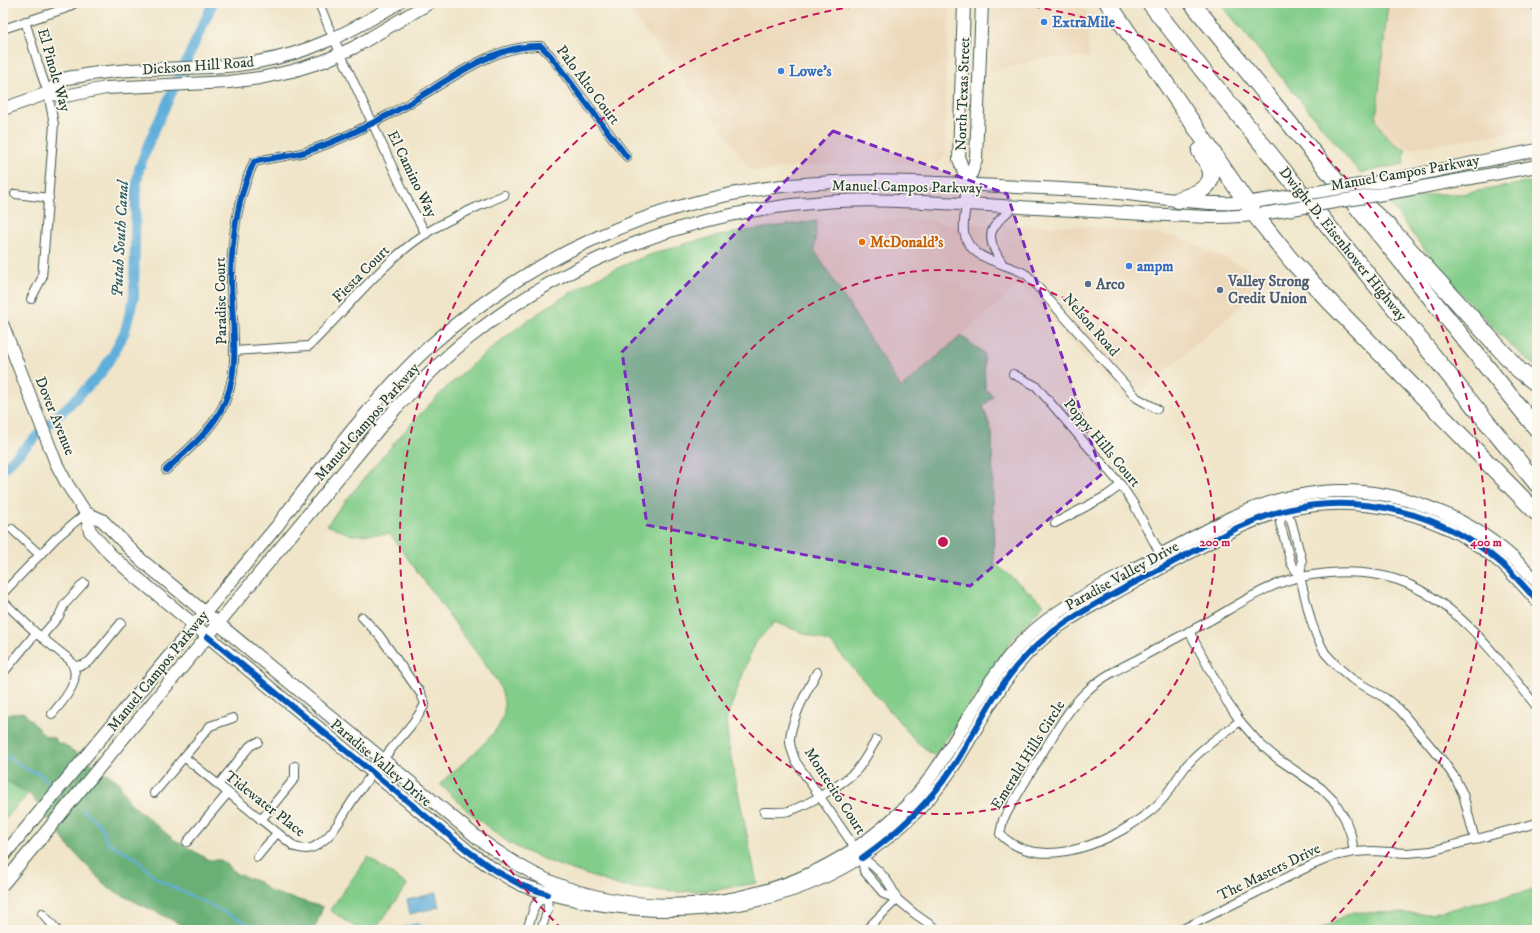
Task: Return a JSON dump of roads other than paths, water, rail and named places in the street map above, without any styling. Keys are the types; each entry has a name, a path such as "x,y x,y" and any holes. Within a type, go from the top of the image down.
{"highway":[{"path":"1108,3 1139,48 1150,60 1264,227 1312,284 1537,513"},
{"name":"Dwight D. Eisenhower Highway","path":"1150,3 1211,81 1537,484"},
{"path":"1192,3 1537,429"},
{"path":"1139,48 1145,62 1210,168 1212,174 1206,186 1197,193 1178,200"},
{"path":"1333,177 1389,227 1519,370 1537,384"}],"main road":[{"name":"Dickson Hill Road","path":"3,109 48,92 62,80 105,72 229,66 287,56 334,39 398,3"},
{"name":"Dickson Hill Road","path":"48,92 65,96 106,88 229,82 260,78 292,71 340,54 378,34 429,3"},
{"name":"North Texas Street","path":"964,3 959,159 968,184"},
{"name":"North Texas Street","path":"966,204 968,184 976,159 982,3"},
{"name":"Manuel Campos Parkway","path":"3,884 376,432 417,386 464,342 500,314 550,283 616,250 646,238 692,224 739,213 790,205 844,201 890,200 1199,217 1230,217 1251,209 1265,200 1385,181 1537,150"},
{"name":"Manuel Campos Parkway","path":"3,856 277,526 299,495 336,449 404,371 453,326 484,303 540,266 609,232 638,220 687,205 743,192 789,185 844,181 968,184 1110,192 1229,204 1274,212 1537,166"},
{"name":"Dover Avenue","path":"3,326 46,439 66,484 86,513 90,531 110,554 194,625"},
{"name":"Paradise Valley Drive","path":"204,613 382,761 479,839 503,856 551,882 589,895 616,900 672,905 719,902 781,886 859,853 903,826 933,793 954,765 1002,686 1016,667 1034,647 1069,619 1163,560 1259,518 1297,495 1324,492 1354,492 1400,498 1425,505 1452,516 1474,528 1510,555 1537,582"},
{"name":"Paradise Valley Drive","path":"1282,505 1354,504 1397,510 1419,516 1444,527 1483,549 1501,564 1537,601"},
{"name":"Dover Avenue","path":"86,513 102,520 140,559 204,613"},
{"name":"Paradise Valley Drive","path":"194,625 468,851 523,886 592,908 648,917 671,918 720,914 778,900 807,889 844,870 859,853"}],"street":[{"path":"3,29 75,3"},
{"name":"El Camino Way","path":"319,3 340,54 408,201 426,234"},
{"name":"El Pinole Way","path":"25,21 48,92 54,124 42,278 32,299"},
{"name":"Palo Alto Court","path":"372,123 410,104 486,58 508,50 529,45 541,46 550,55 627,157"},
{"name":"Paradise Court","path":"166,470 204,434 222,409 230,389 234,368 231,276 233,248 244,190 254,162 305,152 372,123"},
{"path":"15,194 49,198"},
{"name":"Fiesta Court","path":"234,351 308,346 386,266 426,234 451,220 504,195"},
{"name":"Nelson Road","path":"966,204 964,232 968,244 977,253 1020,270 1034,280 1137,398 1157,409"},
{"path":"1002,263 992,247 991,233 995,224 1014,206"},
{"name":"Poppy Hills Court","path":"1013,374 1036,386 1121,485 1133,503 1163,560"},
{"path":"1055,523 1106,496 1121,485"},
{"path":"1282,505 1280,523 1291,564 1300,577 1311,621 1325,653 1352,680 1385,698 1398,709 1443,761 1455,778 1463,794 1475,840"},
{"path":"3,593 65,529 86,513"},
{"path":"12,529 40,555"},
{"path":"1300,577 1334,572 1373,575 1397,580 1433,597 1454,612 1468,626 1537,706"},
{"name":"Emerald Hills Circle","path":"1240,721 1186,766 1170,790 1156,806 1138,821 1120,832 1076,849 1052,852 1024,849 1011,843 1000,834 1003,820 1062,721 1088,690 1101,679 1189,631 1266,590 1300,577"},
{"path":"3,673 59,616 64,605 84,583"},
{"path":"3,601 39,635 70,660 73,666 74,679 71,690 52,714"},
{"name":"Tidewater Place","path":"184,757 294,847 304,850 314,848 330,834 354,798 420,715 425,704 421,694 380,635 362,617"},
{"path":"73,666 87,664 120,623"},
{"path":"1189,631 1227,702 1240,721 1260,744 1321,788 1335,802 1345,819 1354,852"},
{"name":"Montecito Court","path":"817,672 806,691 792,727 789,739 791,750 796,762 859,853"},
{"path":"154,793 210,726 233,718"},
{"path":"764,812 788,811 807,803 836,786 855,771 864,761 876,740"},
{"path":"218,785 250,746 258,742"},
{"path":"261,820 295,778 295,766"},
{"path":"187,842 228,793"},
{"name":"The Masters Drive","path":"1181,930 1312,865 1334,856 1354,852 1373,851 1407,853 1431,851 1537,823"},
{"path":"257,857 277,833"},
{"path":"859,853 864,871 884,894 898,899 915,914 938,930"},
{"path":"541,930 548,908 548,894 551,882"},
{"path":"527,930 535,905 548,894"},
{"path":"866,930 898,899"},
{"path":"42,914 57,930"}],"water":[{"path":"436,893 439,907 410,914 407,900"}],"waterway":[{"name":"Putah South Canal","path":"3,469 99,376 114,353 125,331 134,297 136,189 139,169 149,142 213,3"},
{"path":"3,754 28,770 40,774 47,781"},
{"path":"83,810 101,826 107,842 137,859 155,878 261,930"},
{"path":"397,930 417,924 428,930"}],"place":[{"name":"ExtraMile","path":"1044,22"},
{"name":"Lowe's","path":"781,71"},
{"name":"McDonald's","path":"862,242"},
{"name":"ampm","path":"1129,266"},
{"name":"Arco","path":"1088,284"},
{"name":"Valley Strong Credit Union","path":"1220,290"}]}
